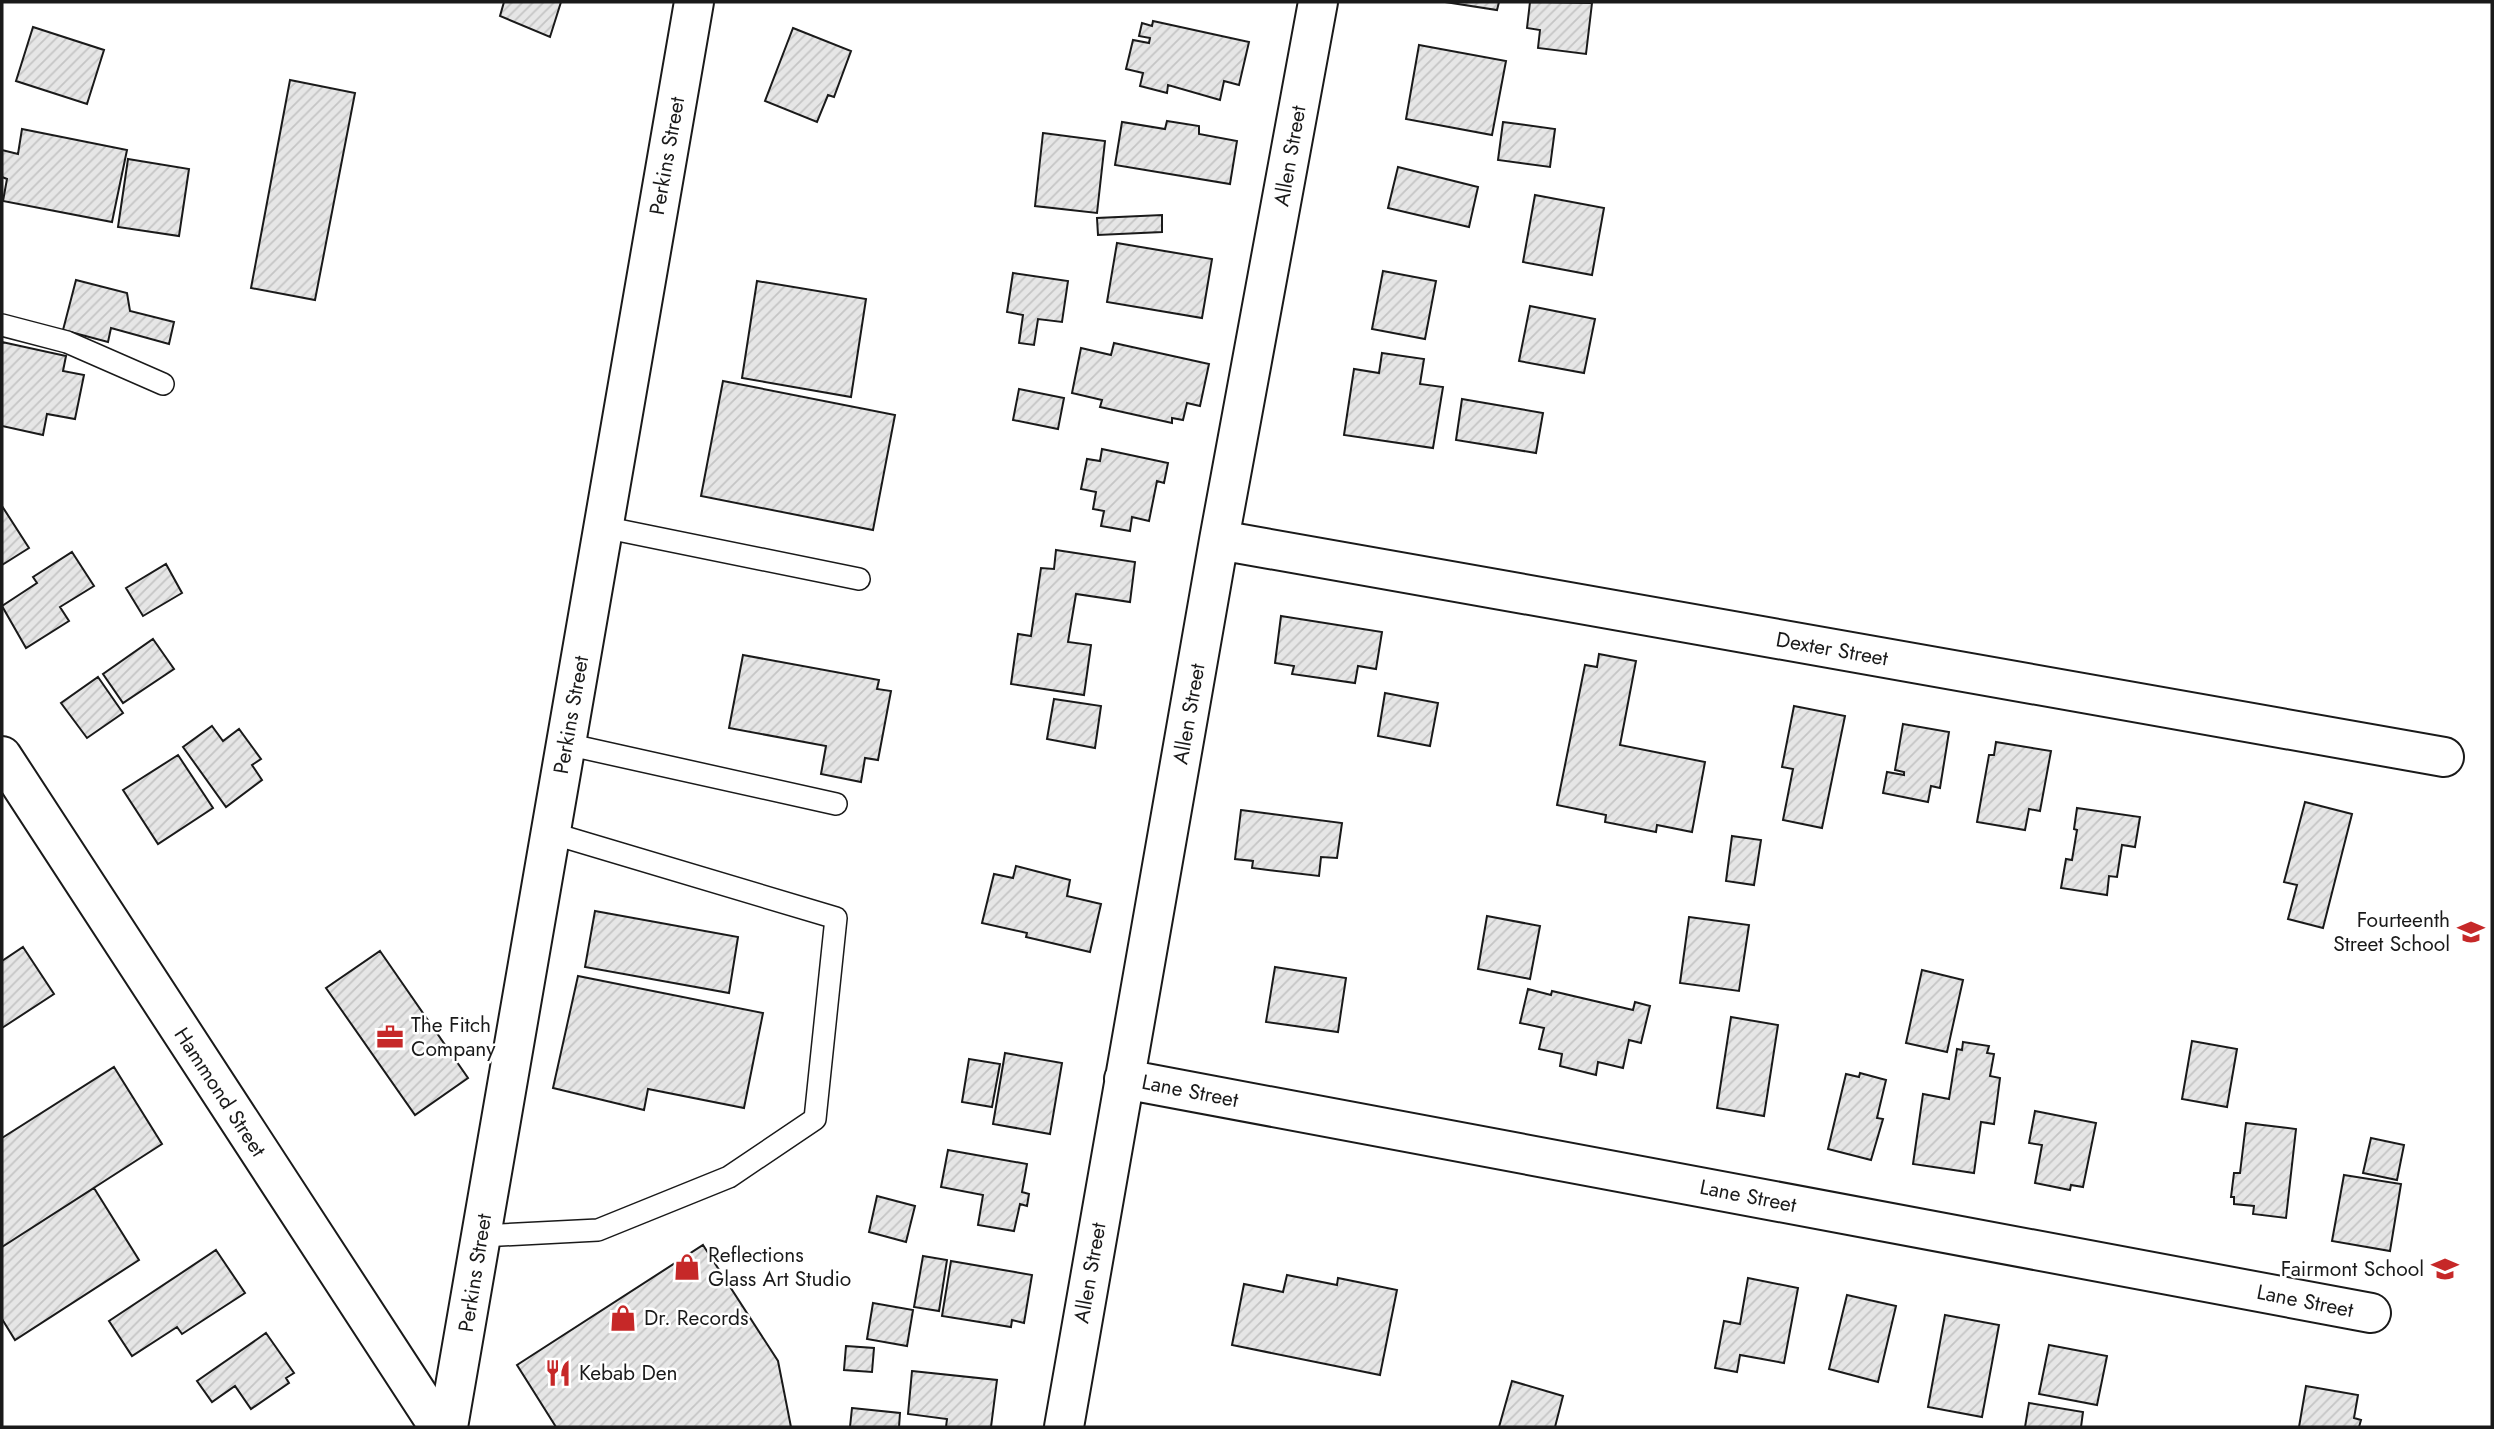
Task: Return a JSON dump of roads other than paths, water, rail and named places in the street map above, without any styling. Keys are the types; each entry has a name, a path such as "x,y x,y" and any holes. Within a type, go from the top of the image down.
{"street":[{"name":"Perkins Street","path":"448,1427 694,2"},
{"name":"Allen Street","path":"1064,1427 1219,540 1318,2"},
{"name":"Dexter Street","path":"1219,540 2444,757"},
{"name":"Hammond Street","path":"2,756 439,1427"},
{"name":"Lane Street","path":"1124,1079 2371,1313"}],"lane":[{"path":"2,325 67,342 163,384"},
{"path":"603,527 859,579"},
{"path":"566,744 836,804"},
{"path":"481,1236 598,1230 729,1177 815,1119 836,918 551,833"}],"place":[{"name":"Fourteenth Street School","path":"2471,932"},
{"name":"The Fitch Company","path":"390,1037"},
{"name":"Reflections Glass Art Studio","path":"687,1267"},
{"name":"Fairmont School","path":"2445,1269"},
{"name":"Dr. Records","path":"623,1318"},
{"name":"Kebab Den","path":"558,1373"}]}
